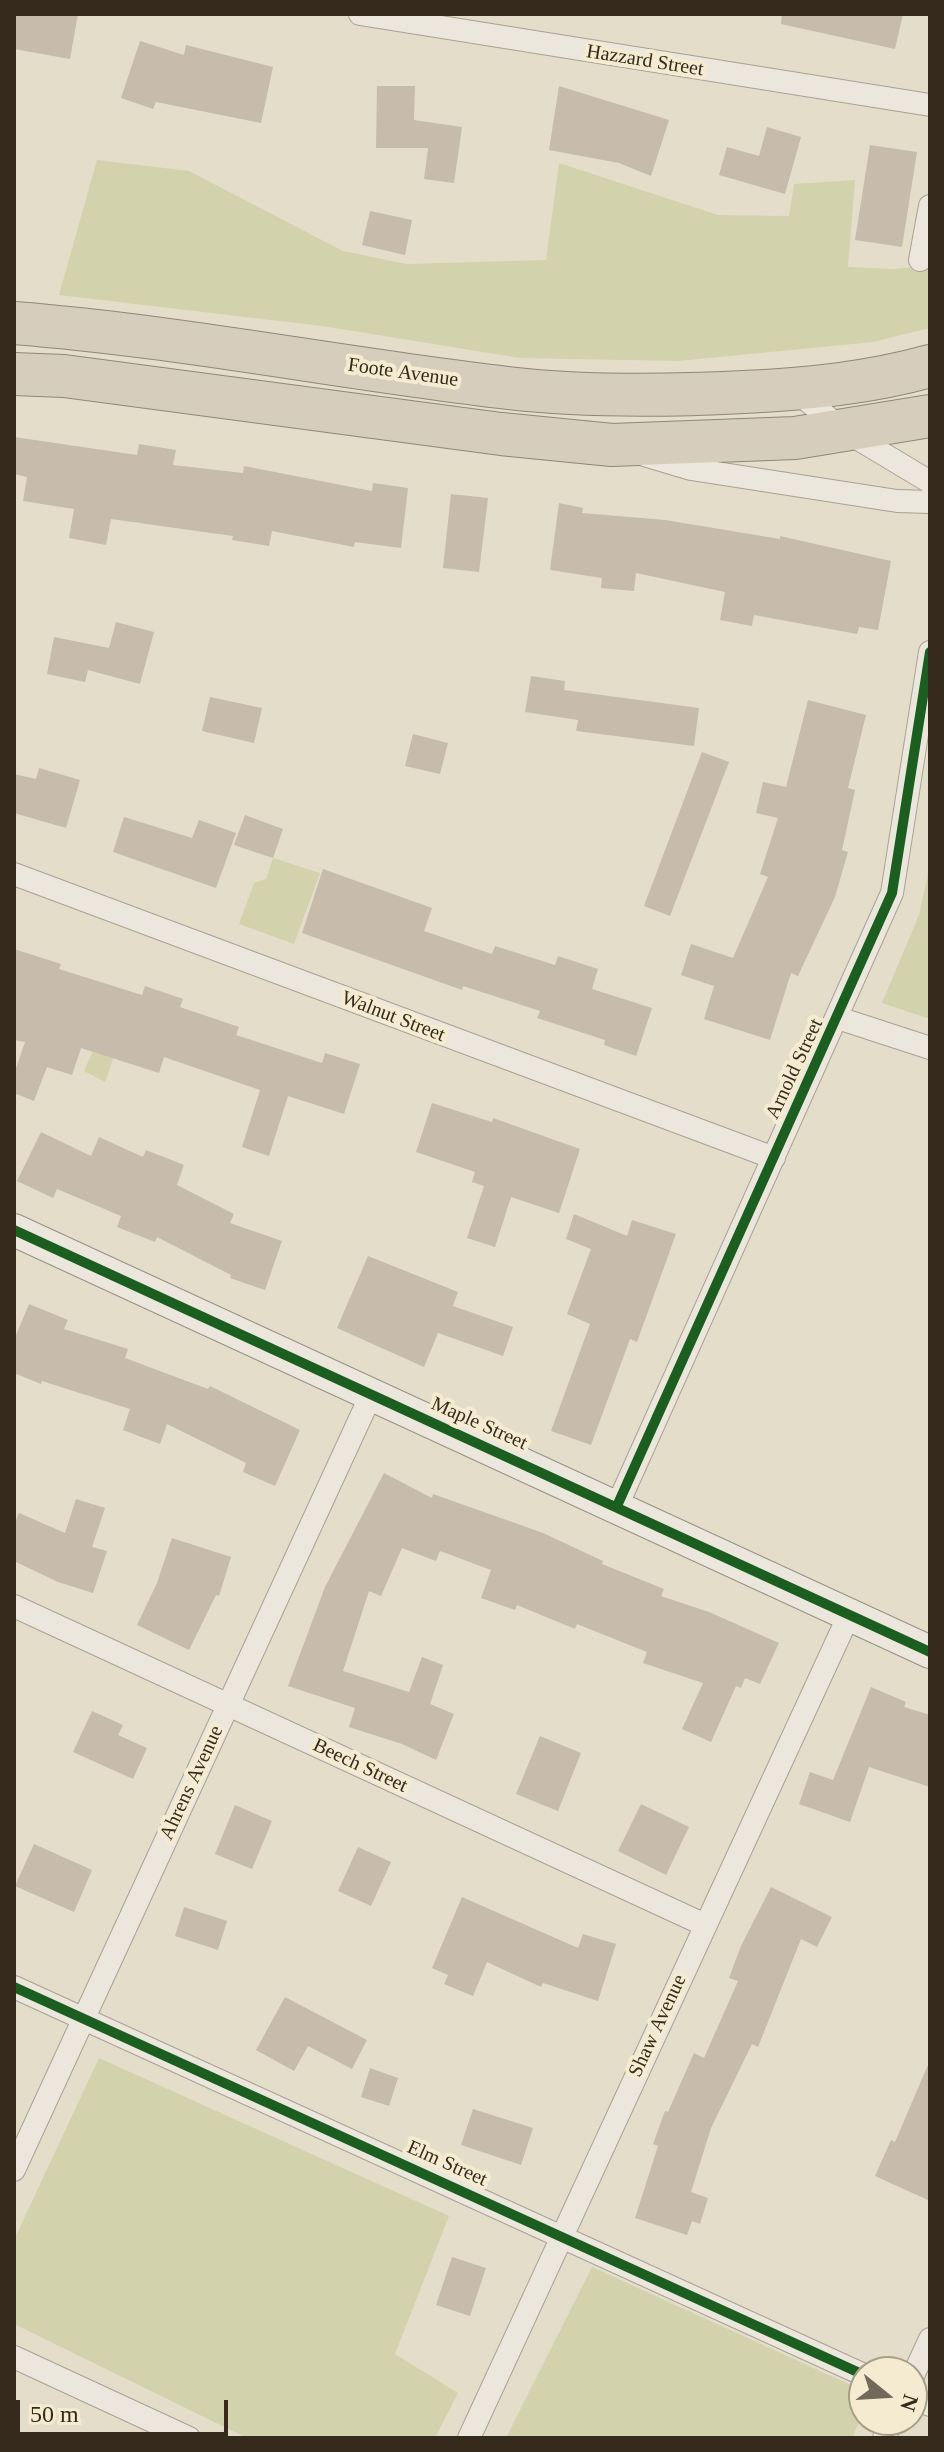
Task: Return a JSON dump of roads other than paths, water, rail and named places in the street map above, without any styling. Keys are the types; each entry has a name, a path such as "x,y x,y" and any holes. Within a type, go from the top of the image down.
{"highway":[{"name":"Foote Avenue","path":"14,323 107,330 510,389 669,396 793,389 887,378 930,366"},
{"path":"14,374 91,379 612,445 795,438 930,416"}],"street":[{"name":"Hazzard Street","path":"360,14 930,105"},
{"path":"920,260 930,206"},
{"path":"793,389 845,431 930,482"},
{"path":"612,445 691,469 897,501 930,502"},
{"name":"Arnold Street","path":"622,1494 892,893 930,652"},
{"name":"Walnut Street","path":"14,874 774,1158"},
{"path":"838,1018 930,1048"},
{"name":"Maple Street","path":"14,1230 370,1397 622,1494 849,1615 930,1652"},
{"name":"Ahrens Avenue","path":"14,2170 370,1397"},
{"name":"Beech Street","path":"14,1606 705,1925"},
{"name":"Shaw Avenue","path":"469,2438 560,2235 849,1615"},
{"name":"Elm Street","path":"14,1987 848,2368"},
{"path":"14,2357 189,2438"}]}
